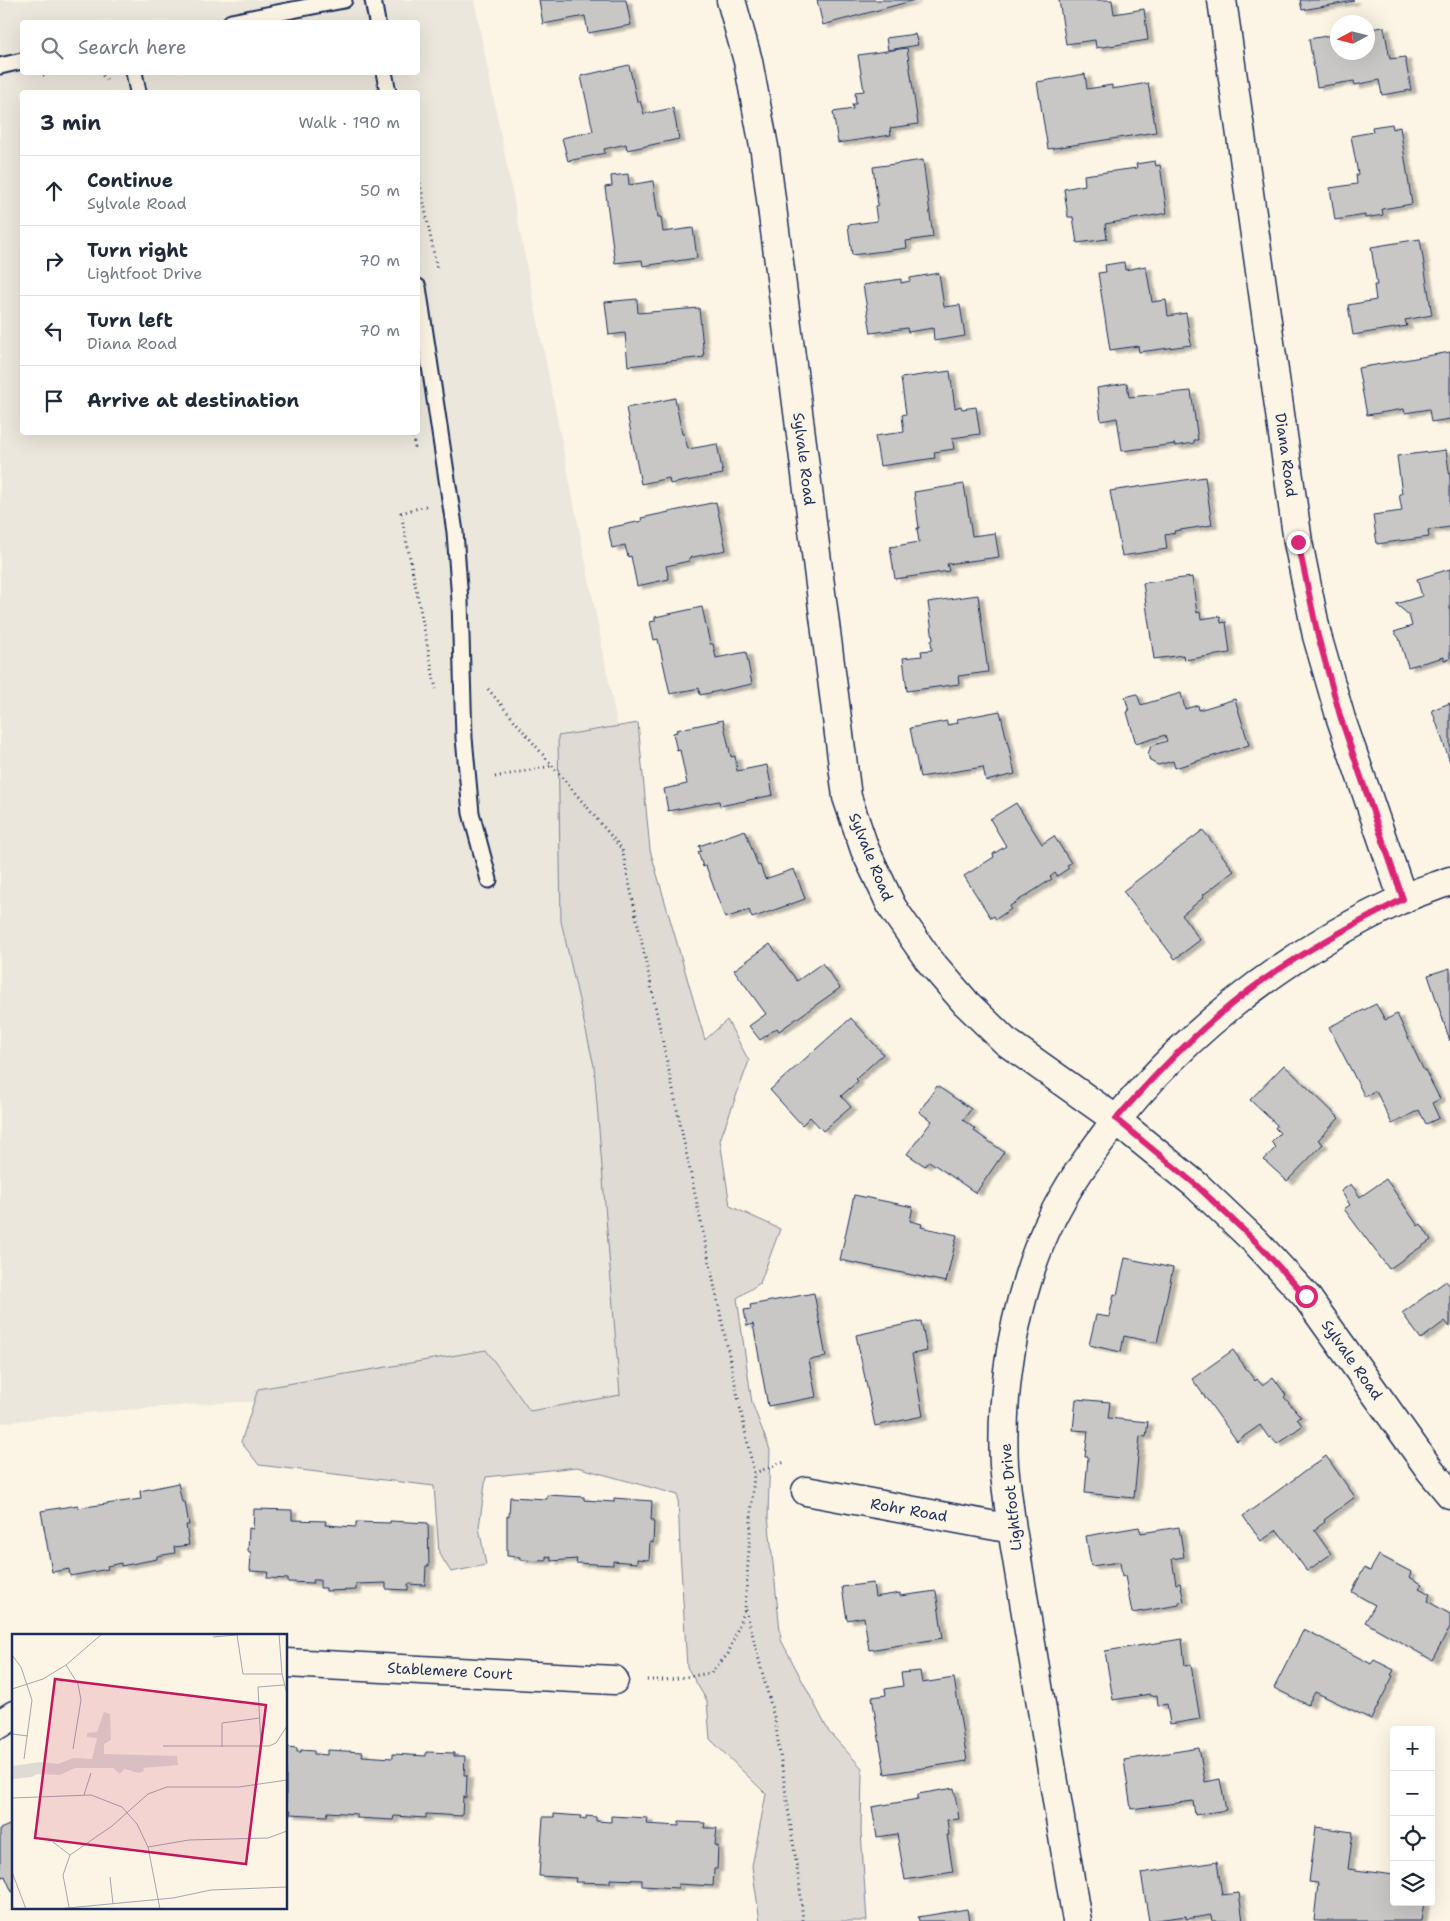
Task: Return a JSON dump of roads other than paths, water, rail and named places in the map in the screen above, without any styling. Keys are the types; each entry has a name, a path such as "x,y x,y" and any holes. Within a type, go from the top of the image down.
{"street":[{"name":"Sylvale Road","path":"731,0 748,61 765,152 847,797 862,841 892,907 928,958 966,1003 1005,1040 1116,1119 1203,1191 1256,1242 1306,1296 1430,1470 1450,1494"},
{"name":"Diana Road","path":"1222,0 1300,552 1318,636 1341,719 1403,899"},
{"name":"Lightfoot Drive","path":"1077,1921 1012,1529 1004,1465 1005,1405 1014,1336 1027,1282 1052,1218 1075,1176 1116,1119 1160,1068 1258,984 1322,942 1403,899 1450,881"},
{"name":"Rohr Road","path":"806,1491 1012,1529"},
{"name":"Stablemere Court","path":"288,1663 614,1680"},
{"path":"0,1724 12,1716"}],"lane":[{"path":"240,20 344,0"},
{"path":"373,0 377,20"},
{"path":"0,66 20,61"},
{"path":"135,75 138,90"},
{"path":"385,75 388,90"},
{"path":"420,320 422,352 455,532 460,601 464,738 471,813 489,880"}]}
